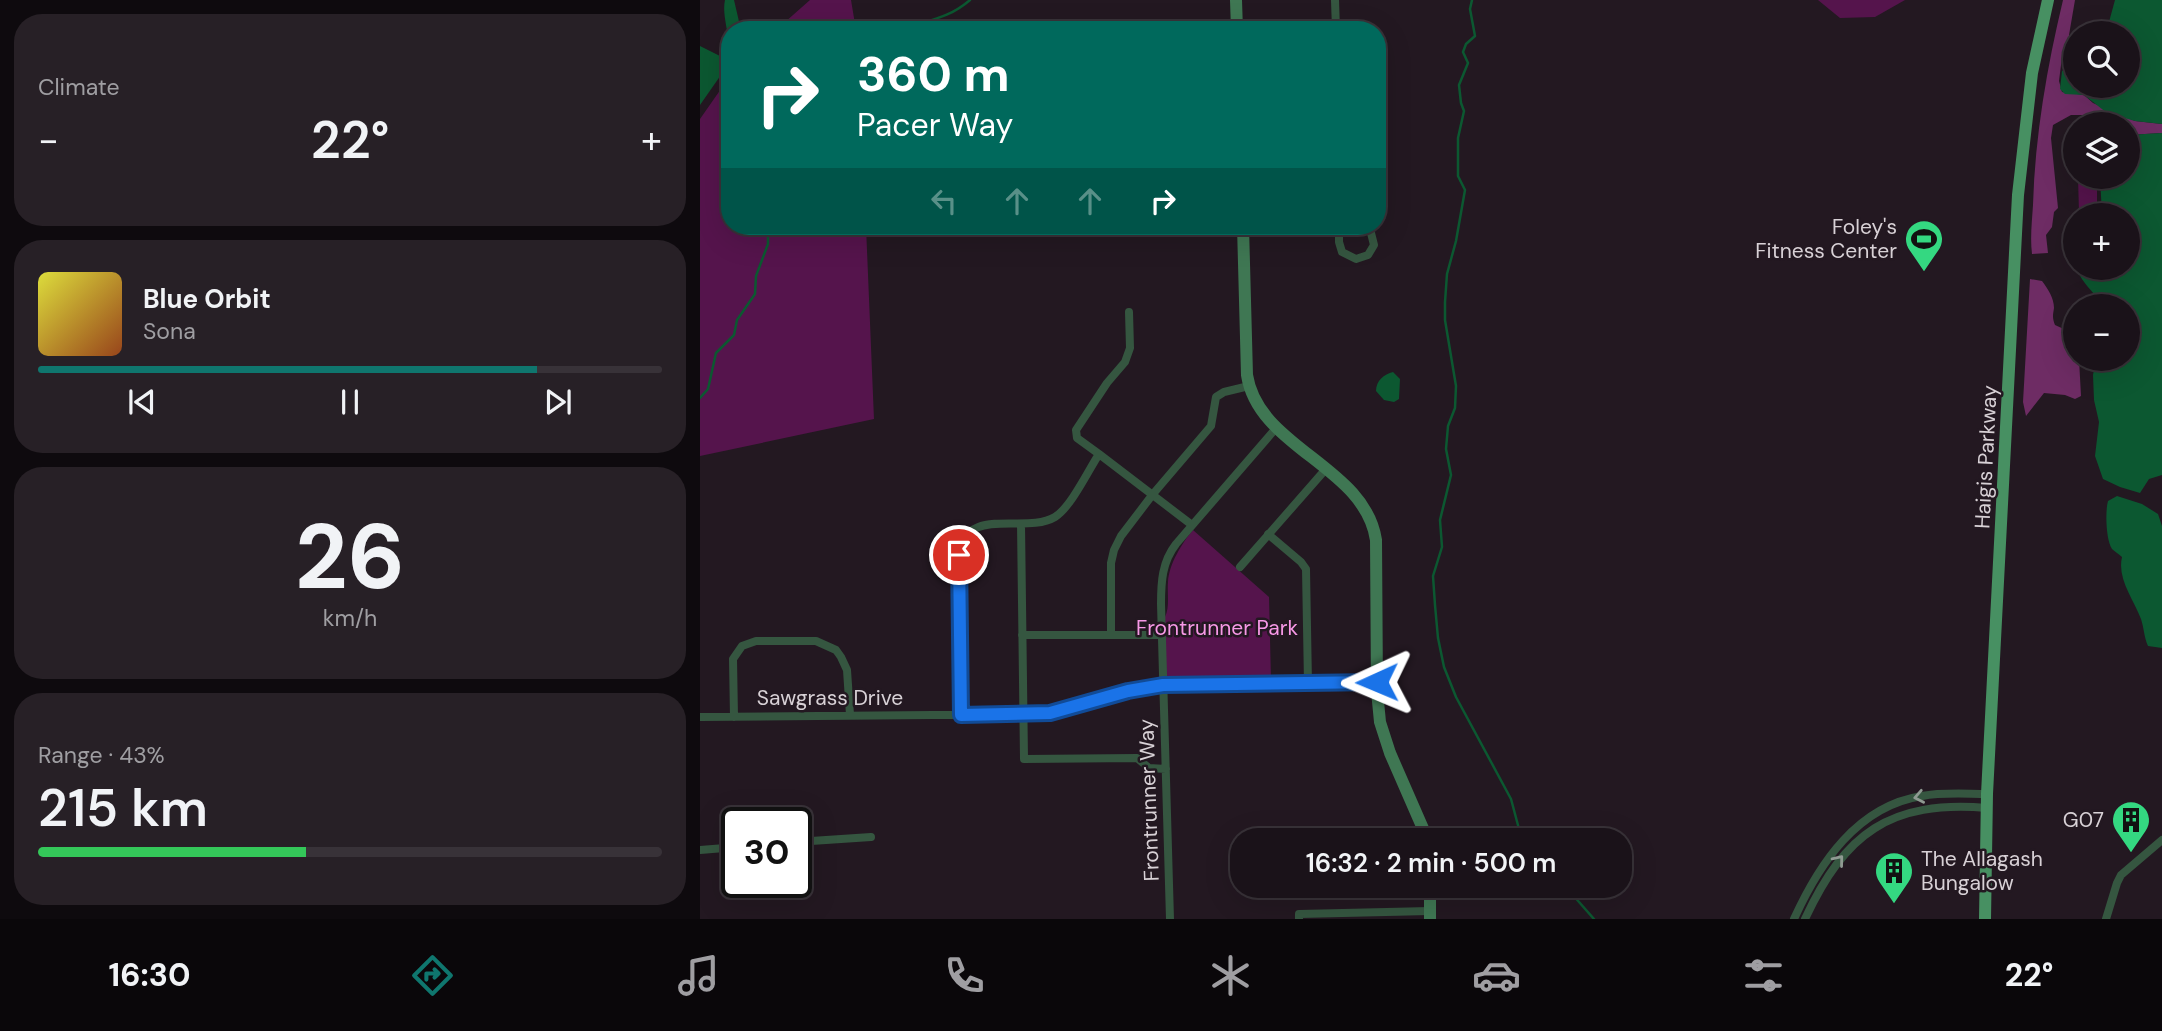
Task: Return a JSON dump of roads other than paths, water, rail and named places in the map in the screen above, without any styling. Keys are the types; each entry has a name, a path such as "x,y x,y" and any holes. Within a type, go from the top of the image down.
{"main road":[{"name":"Haigis Parkway","path":"1985,919 1986,808 2019,181 2032,73 2048,0"}],"street":[{"path":"1236,0 1237,21"},
{"path":"1335,0 1336,21"},
{"path":"1243,235 1249,386 1255,404 1362,503 1374,528 1378,711 1384,736 1423,828"},
{"path":"1339,235 1342,252 1356,259 1368,255 1374,244 1372,235"},
{"path":"1129,312 1130,348 1125,362 1107,383 1076,430 1077,438 1192,525"},
{"path":"1111,635 1111,563 1121,536 1211,426 1216,397 1224,392 1249,386"},
{"name":"Frontrunner Way","path":"1170,919 1161,583 1164,567 1170,551 1277,427"},
{"path":"961,715 960,548 970,532 979,526 1047,520 1062,512 1099,454"},
{"path":"1240,567 1325,470"},
{"path":"1021,524 1024,759 1137,758 1149,768 1166,769"},
{"path":"1268,534 1306,569 1308,684"},
{"path":"1022,635 1162,635"},
{"path":"734,717 733,659 742,646 756,641 816,641 836,650 847,670 850,715"},
{"name":"Sawgrass Drive","path":"700,717 1023,714 1061,710 1128,691 1163,685 1377,682"},
{"path":"1794,919 1828,858 1860,823 1882,810 1921,796 1987,794"},
{"path":"1805,919 1828,875 1843,854 1860,838 1885,822 1930,807 1954,805 1986,808"},
{"path":"812,841 871,836"},
{"path":"2106,919 2121,875 2162,840"},
{"path":"700,850 721,848"},
{"path":"1299,919 1299,914 1430,915"}],"waterway":[{"path":"928,21 946,15 970,0"},
{"path":"1472,0 1470,9 1475,36 1466,44 1463,52 1468,63 1459,85 1464,111 1458,138 1458,176 1465,190 1447,274 1445,302 1445,320 1456,386 1455,408 1448,426 1446,449 1451,475 1440,520 1442,547 1433,576 1438,638 1444,667 1456,697 1511,799 1519,828"},
{"path":"700,398 708,389 716,353 734,335 737,320 755,294 756,276 768,244 768,235"},
{"path":"1576,898 1594,919"}],"place":[{"name":"Foley's Fitness Center","path":"1924,273"},
{"name":"G07","path":"2131,854"},
{"name":"The Allagash Bungalow","path":"1894,905"}],"park label":[{"name":"Frontrunner Park","path":"1217,628"}]}
